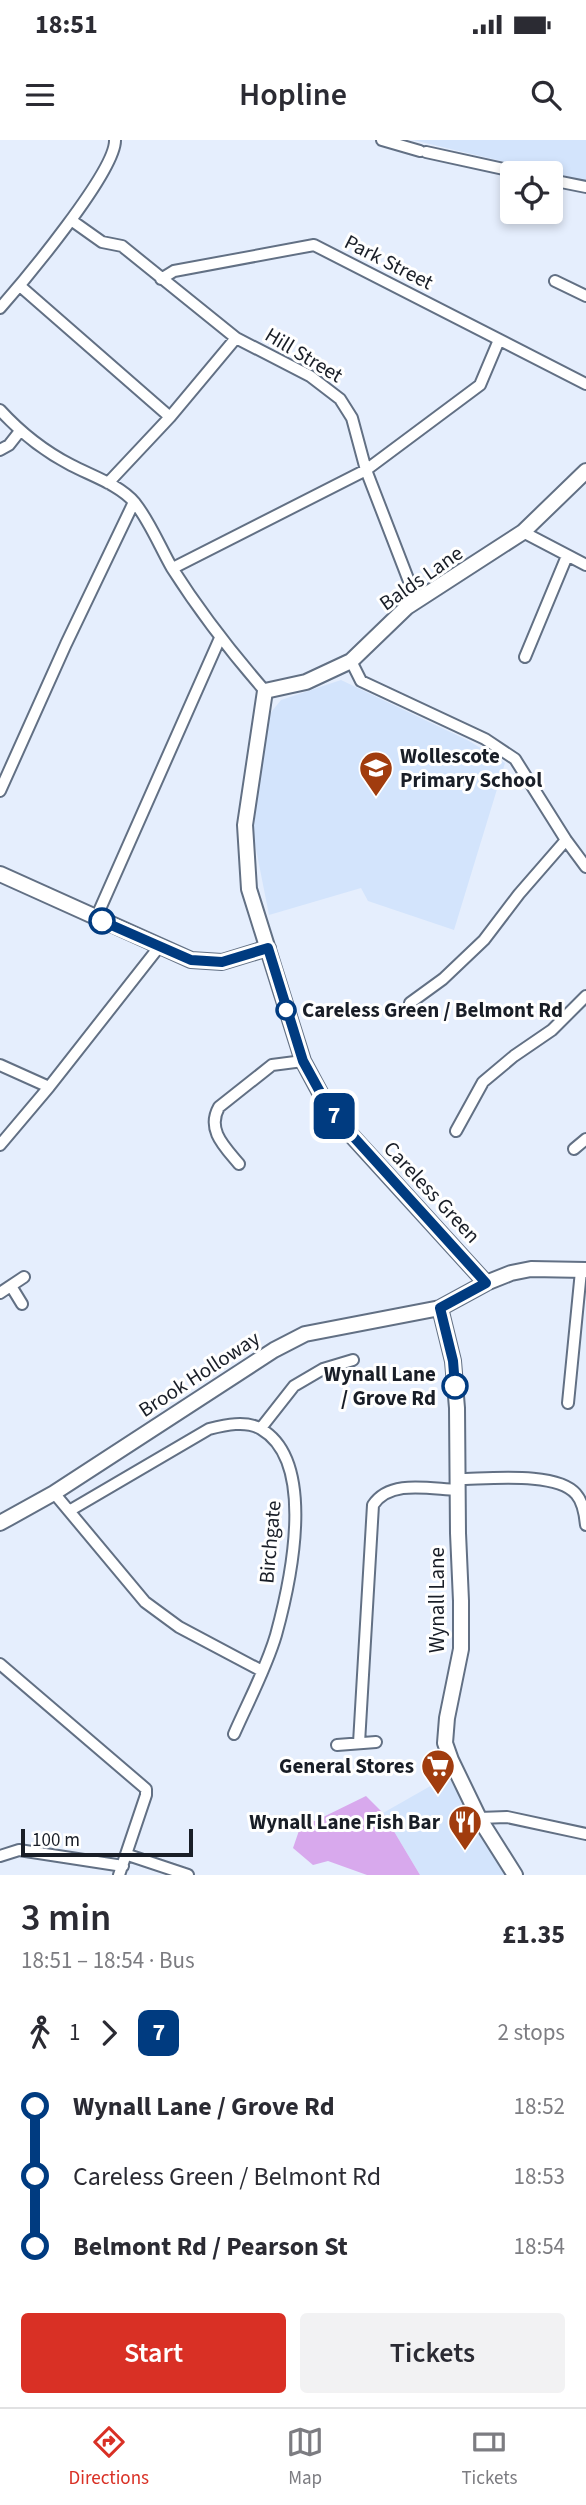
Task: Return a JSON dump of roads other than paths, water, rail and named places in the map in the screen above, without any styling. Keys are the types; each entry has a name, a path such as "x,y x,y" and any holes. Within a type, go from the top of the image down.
{"street":[{"path":"0,308 71,219 113,155 116,140"},
{"path":"382,140 500,168"},
{"path":"563,182 586,187"},
{"name":"Hill Street","path":"71,219 102,242 122,246 236,338 310,376 340,399 352,418 366,470 417,602"},
{"name":"Park Street","path":"161,279 174,271 314,245 586,384"},
{"path":"555,281 586,296"},
{"path":"19,286 170,417"},
{"path":"107,483 170,417 236,338"},
{"path":"173,568 366,470 480,384 499,340"},
{"path":"0,410 19,431 134,502 219,638 265,691"},
{"path":"0,450 9,444 19,431"},
{"name":"Balds Lane","path":"265,691 306,682 351,661 407,607 523,532 586,471"},
{"path":"0,791 134,502"},
{"path":"523,532 586,565"},
{"path":"524,657 567,556"},
{"path":"96,918 219,638"},
{"path":"351,661 361,681 485,739 515,759 586,867"},
{"name":"Careless Green","path":"265,691 245,825 249,889 303,1061 331,1112 486,1283"},
{"path":"410,1003 443,979 484,940 519,894 566,840"},
{"path":"0,874 191,960 214,962 268,948"},
{"path":"0,1145 159,947"},
{"path":"412,987 422,995"},
{"path":"457,1131 483,1082 514,1056 552,1030 586,996"},
{"path":"239,1164 215,1131 219,1107 272,1065 303,1061"},
{"path":"0,1065 49,1087"},
{"path":"451,1114 463,1119"},
{"path":"574,1149 585,1141"},
{"name":"Brook Holloway","path":"0,1523 54,1493 274,1350 305,1334 440,1308 486,1283 524,1270 584,1270"},
{"path":"571,1396 584,1270"},
{"path":"0,1293 24,1277"},
{"path":"11,1286 22,1304"},
{"name":"Wynall Lane","path":"440,1308 453,1361 457,1408 461,1649 445,1742 479,1818 515,1875"},
{"path":"69,1511 209,1429 227,1424 246,1424 261,1428 294,1386 323,1369 353,1360"},
{"name":"Birchgate","path":"234,1734 275,1637 290,1570 296,1514 290,1468 275,1441 261,1428"},
{"path":"359,1743 373,1505 380,1494 398,1488 532,1479 560,1483 576,1494 586,1525"},
{"path":"54,1493 145,1602 179,1627 262,1671"},
{"path":"0,1664 146,1789 128,1855 121,1870 19,1850 0,1856"},
{"path":"337,1745 376,1742"},
{"path":"479,1818 508,1817 586,1834"},
{"path":"128,1855 188,1875"}],"place":[{"name":"Wollescote Primary School","path":"376,798"},
{"name":"Careless Green / Belmont Rd","path":"286,1010"},
{"name":"Wynall Lane / Grove Rd","path":"455,1386"},
{"name":"General Stores","path":"438,1796"},
{"name":"Wynall Lane Fish Bar","path":"465,1852"}]}
